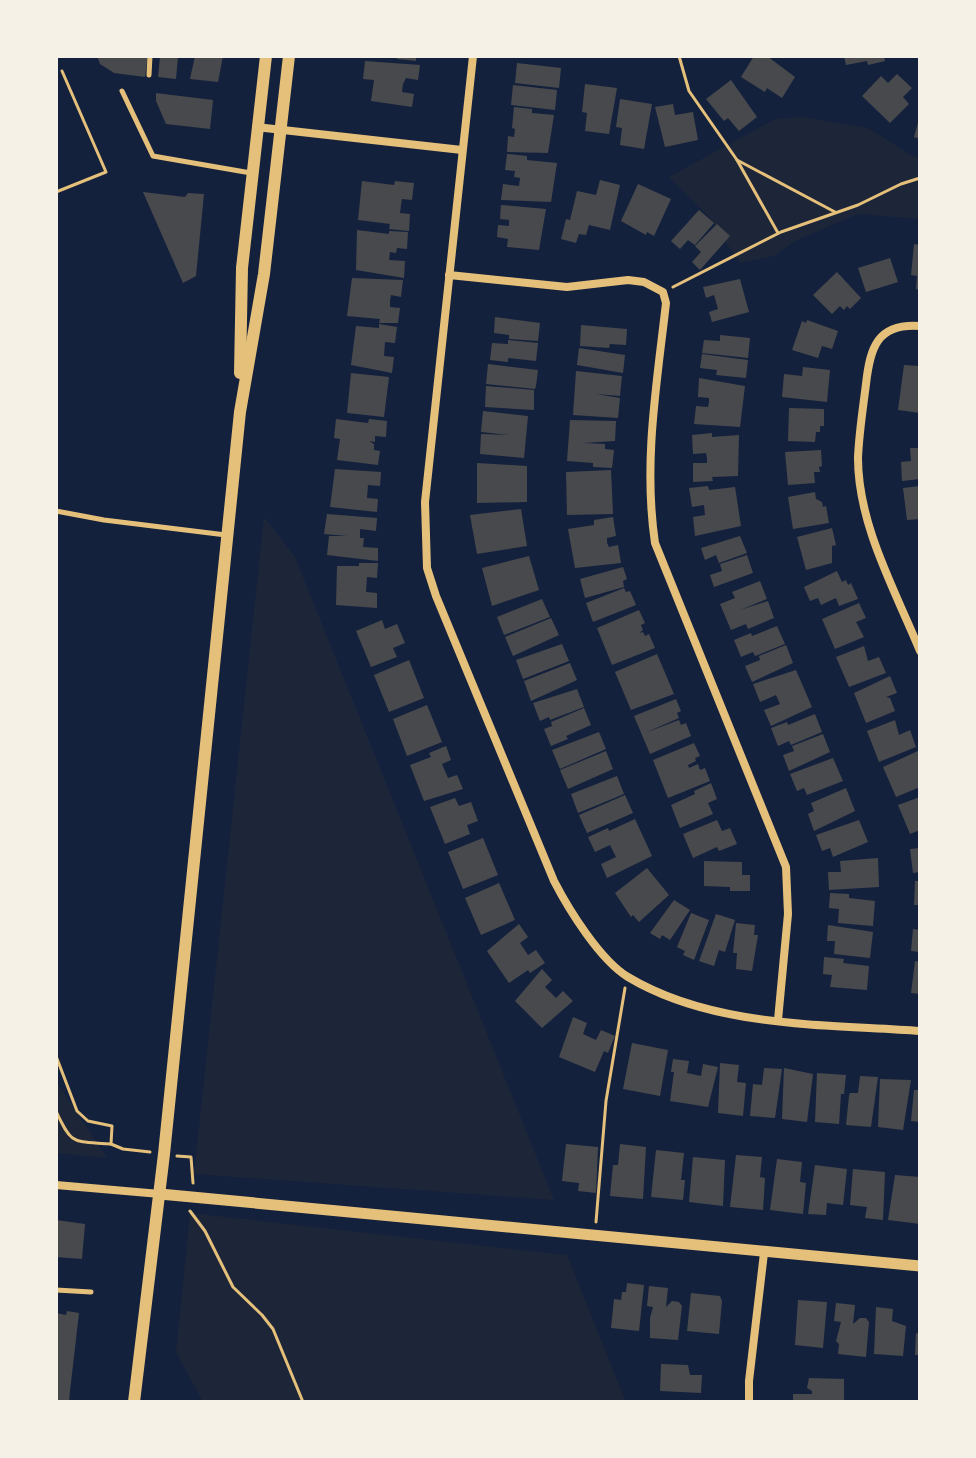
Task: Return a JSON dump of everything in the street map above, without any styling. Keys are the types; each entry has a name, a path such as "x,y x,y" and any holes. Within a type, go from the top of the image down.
{"main road":[{"path":"240,412 242,268 266,56"},
{"path":"134,1402 160,1194 240,412 264,274 289,56"}],"street":[{"path":"473,56 425,502 427,568 554,881 575,919 613,965 627,977 689,1005 742,1017 920,1031"},
{"path":"256,127 462,150"},
{"path":"449,275 567,287 628,280 644,282 663,292 666,303 648,490 655,543 786,867 788,914 778,1020"},
{"path":"920,326 890,329 880,336 871,352 858,459 860,487 876,550 920,651"},
{"path":"56,1185 920,1266"},
{"path":"749,1402 764,1253"}],"lane":[{"path":"149,75 150,56"},
{"path":"122,91 153,156 251,173"},
{"path":"56,511 227,535"},
{"path":"56,1290 91,1292"}],"path":[{"path":"679,56 689,91 737,160 778,234"},
{"path":"56,192 106,172 62,71"},
{"path":"737,160 835,212"},
{"path":"663,292 778,234 920,178"},
{"path":"595,1234 606,1101 627,977"},
{"path":"56,1056 77,1111 88,1121 112,1126 111,1144"},
{"path":"56,1111 68,1136 76,1141 111,1144 123,1149"},
{"path":"191,1157 190,1167 194,1177"},
{"path":"190,1214 205,1231 233,1287 273,1329 303,1402"}],"shaded area":[{"path":"802,117 868,128 914,157 920,157 920,219 858,214 795,241 774,256 740,263 708,216 669,177 775,119"},
{"path":"264,517 295,557 554,1200 194,1174"},
{"path":"56,1081 107,1158 56,1153"},
{"path":"190,1213 567,1255 626,1402 203,1402 176,1352"}],"building":[{"path":"97,56 148,56 145,77 114,73 100,64"},
{"path":"160,56 178,56 176,79 158,77"},
{"path":"195,56 223,56 218,82 190,79"},
{"path":"397,56 416,56 416,61 397,59"},
{"path":"754,56 767,56 795,77 782,98 767,88 765,92 741,77"},
{"path":"844,56 884,56 885,61 846,65"},
{"path":"365,61 420,65 418,80 406,78 403,84 402,92 414,94 412,107 371,101 374,80 363,79"},
{"path":"517,63 561,68 559,88 515,83"},
{"path":"897,74 912,88 903,97 909,104 890,123 862,96 881,76 888,83"},
{"path":"731,80 757,117 739,131 728,118 724,121 706,99"},
{"path":"585,84 617,88 609,134 585,131 587,113 582,112"},
{"path":"513,85 557,90 555,110 511,105"},
{"path":"156,93 213,100 210,129 166,124 156,101"},
{"path":"620,99 652,104 644,149 620,145 622,128 616,127"},
{"path":"673,104 675,115 693,112 698,140 665,147 655,107"},
{"path":"514,107 554,115 548,153 507,152 508,136 514,137"},
{"path":"920,119 920,139 914,137"},
{"path":"507,154 557,163 551,202 501,200 503,184 519,186 520,178 514,177 515,171 505,170"},
{"path":"600,180 620,185 610,230 589,225 586,235 579,234 576,243 561,239 566,219 570,220 577,191 596,195"},
{"path":"362,181 394,185 395,181 414,183 412,200 402,199 400,213 410,214 409,231 389,229 390,224 358,220"},
{"path":"638,184 671,199 654,236 647,232 646,235 621,221"},
{"path":"143,192 185,197 188,193 204,194 196,276 183,283"},
{"path":"501,205 546,209 539,250 507,247 508,239 497,237 498,225 509,226 509,220 500,219"},
{"path":"699,210 714,223 695,245 688,240 680,249 671,241"},
{"path":"717,224 730,236 700,270 692,262 701,252 695,246"},
{"path":"357,230 389,234 389,231 408,232 407,249 397,248 396,253 390,252 389,260 405,261 404,278 356,270"},
{"path":"914,244 920,245 920,290 916,289 917,276 911,275"},
{"path":"890,258 898,282 866,292 858,268"},
{"path":"837,272 861,298 850,309 847,306 844,310 840,306 832,314 813,295"},
{"path":"352,278 403,280 401,297 391,295 390,301 390,307 400,308 398,323 379,323 380,319 347,316"},
{"path":"740,279 749,312 712,322 709,312 718,309 714,295 706,298 703,287"},
{"path":"495,317 540,323 538,341 509,339 509,335 494,333"},
{"path":"807,320 838,331 832,349 822,346 818,358 792,350 802,321 806,323"},
{"path":"379,324 397,327 395,343 385,342 384,356 394,357 392,373 351,365 356,326 379,328"},
{"path":"581,325 627,329 626,345 610,344 609,348 580,346"},
{"path":"720,335 750,338 748,358 702,353 704,340 720,341"},
{"path":"508,340 538,343 536,361 490,360 492,343 508,344"},
{"path":"579,348 625,355 623,373 577,365"},
{"path":"702,354 748,360 746,378 716,375 717,370 700,368"},
{"path":"488,364 538,370 535,389 486,384"},
{"path":"904,365 920,366 920,413 898,410"},
{"path":"803,367 830,370 827,402 782,397 784,374 802,376"},
{"path":"576,371 622,376 620,396 596,394 620,398 618,418 573,415"},
{"path":"351,373 389,377 384,417 347,413"},
{"path":"699,378 745,386 740,427 694,424 696,406 708,407 709,402 709,398 698,397"},
{"path":"486,386 534,390 534,410 485,407"},
{"path":"789,408 824,409 824,426 816,432 815,442 788,441"},
{"path":"483,411 528,416 524,458 480,454 481,434 509,435 481,432"},
{"path":"336,419 368,423 369,419 387,421 386,437 375,436 375,442 369,441 374,444 374,450 380,451 378,465 337,460 340,439 334,438"},
{"path":"570,420 616,421 615,441 583,443 605,444 605,449 614,450 612,468 567,461"},
{"path":"712,433 712,437 739,435 738,476 712,477 713,481 693,482 693,463 707,463 707,458 706,453 693,454 692,435"},
{"path":"910,448 920,448 920,479 902,481 901,462 911,461"},
{"path":"821,450 822,466 819,467 820,472 814,472 815,483 788,485 785,452"},
{"path":"477,463 527,466 527,502 477,503"},
{"path":"335,469 381,472 380,486 368,485 367,498 378,499 377,512 330,507"},
{"path":"611,470 613,514 567,515 566,472"},
{"path":"708,486 709,490 735,487 741,526 695,536 693,517 705,515 704,505 692,507 689,488"},
{"path":"920,486 920,519 907,520 903,488"},
{"path":"815,492 816,499 822,502 823,507 826,506 829,523 793,529 788,497"},
{"path":"521,509 527,546 477,554 470,515"},
{"path":"327,514 377,518 376,531 360,529 360,538 364,538 363,547 378,548 378,561 327,555 329,536 347,536 324,534"},
{"path":"613,517 616,536 607,538 607,543 609,547 618,545 621,563 575,568 568,529 594,525 594,520"},
{"path":"832,528 836,545 832,546 832,563 806,570 797,537"},
{"path":"740,536 747,553 719,563 716,555 705,560 701,548"},
{"path":"747,555 753,573 714,587 710,575 722,571 720,564"},
{"path":"529,556 539,590 492,606 482,568"},
{"path":"359,563 378,563 377,578 367,577 366,592 377,593 377,608 336,605 337,566 359,566"},
{"path":"623,567 627,579 623,581 624,587 585,598 580,579"},
{"path":"837,571 842,582 846,580 848,585 851,583 858,599 839,606 836,598 821,605 818,598 810,601 804,587"},
{"path":"760,581 767,599 740,610 768,601 774,618 748,629 746,624 731,630 720,604 735,598 732,592"},
{"path":"624,588 626,592 630,591 636,605 593,622 586,603"},
{"path":"542,599 550,617 504,635 497,617"},
{"path":"859,603 866,618 856,622 864,637 835,649 822,619"},
{"path":"639,610 645,623 641,625 643,630 639,633 649,634 655,648 612,665 597,628"},
{"path":"551,618 559,635 513,656 505,637"},
{"path":"382,620 385,629 397,624 405,643 393,648 397,657 371,667 356,631"},
{"path":"777,626 785,644 755,656 753,652 741,657 734,640"},
{"path":"562,644 569,661 523,679 516,660"},
{"path":"786,645 793,663 752,682 745,666 760,660 759,656"},
{"path":"864,646 868,661 879,657 886,673 849,687 836,657"},
{"path":"657,654 674,694 631,710 615,672"},
{"path":"409,660 424,698 389,712 374,675"},
{"path":"570,663 577,680 531,701 524,681"},
{"path":"796,670 812,707 771,726 764,710 780,704 776,695 760,702 753,684"},
{"path":"890,676 897,693 886,697 890,698 895,711 866,723 854,693"},
{"path":"577,689 584,707 540,721 533,703"},
{"path":"676,699 681,711 677,713 679,718 645,733 679,720 681,725 686,723 691,736 650,754 634,716"},
{"path":"427,705 442,742 407,756 393,719"},
{"path":"584,708 591,725 551,746 544,729 552,726 551,722"},
{"path":"815,714 822,732 791,745 789,741 778,746 771,728"},
{"path":"895,720 899,735 910,730 916,747 879,762 867,731"},
{"path":"599,732 606,749 560,769 552,750"},
{"path":"823,734 830,752 789,771 783,755 794,751 792,746"},
{"path":"694,743 700,756 688,765 689,768 698,764 700,770 705,768 710,781 668,798 653,760"},
{"path":"446,746 451,760 442,764 448,778 457,775 463,789 424,801 410,765 431,757 429,753"},
{"path":"920,750 920,770 917,771 920,773 920,787 896,797 883,767"},
{"path":"606,751 613,769 568,789 560,770"},
{"path":"833,758 843,781 807,795 804,788 797,791 790,774"},
{"path":"617,776 624,794 578,813 571,794"},
{"path":"711,783 717,799 708,803 713,814 680,828 671,805"},
{"path":"846,788 855,811 814,831 808,814 814,811 811,803"},
{"path":"625,795 633,813 587,833 579,815"},
{"path":"920,797 920,830 910,834 898,805"},
{"path":"455,798 459,806 471,802 478,821 467,825 470,834 445,844 430,807"},
{"path":"635,819 652,856 607,878 601,864 616,857 610,845 595,852 588,837"},
{"path":"717,820 722,831 730,828 737,844 719,851 717,847 693,858 683,834"},
{"path":"859,820 868,842 833,857 830,848 822,851 816,835"},
{"path":"483,838 498,875 463,889 448,852"},
{"path":"920,848 920,872 913,873 910,849"},
{"path":"878,858 879,887 829,890 828,872 841,872 840,861"},
{"path":"704,861 742,862 742,875 750,875 750,891 704,886"},
{"path":"647,868 669,895 639,922 633,915 631,917 615,893"},
{"path":"915,881 920,881 920,905 914,905"},
{"path":"499,883 515,920 481,935 465,898"},
{"path":"830,893 875,901 873,926 838,923 839,909 829,908"},
{"path":"674,900 690,910 670,940 662,935 660,939 650,933"},
{"path":"691,913 709,920 694,960 683,955 685,951 677,947"},
{"path":"716,914 735,920 725,952 719,950 714,966 699,961"},
{"path":"736,923 755,925 754,935 758,935 752,971 736,969 737,953 733,953"},
{"path":"519,924 528,937 520,943 528,955 536,950 545,963 509,983 487,951"},
{"path":"828,925 873,932 870,958 834,954 835,941 827,941"},
{"path":"913,929 920,930 920,952 911,951"},
{"path":"824,957 869,966 867,990 830,987 832,975 823,974"},
{"path":"915,961 920,962 920,994 911,993"},
{"path":"542,969 552,980 545,987 556,998 563,991 573,1001 542,1028 515,1001"},
{"path":"573,1017 587,1023 583,1034 596,1040 601,1030 615,1036 595,1072 559,1057"},
{"path":"632,1043 668,1050 660,1096 623,1089"},
{"path":"673,1059 689,1061 687,1073 701,1076 703,1064 718,1067 708,1107 670,1101"},
{"path":"720,1063 739,1065 737,1082 746,1083 743,1116 718,1113"},
{"path":"764,1068 782,1069 775,1118 750,1116 753,1084 762,1085"},
{"path":"784,1068 813,1074 807,1122 782,1119"},
{"path":"817,1073 846,1075 839,1124 815,1122"},
{"path":"860,1076 878,1077 871,1127 846,1125 849,1096 850,1093 858,1093"},
{"path":"880,1079 911,1080 903,1130 878,1127"},
{"path":"914,1090 920,1090 920,1122 911,1121"},
{"path":"566,1144 598,1147 596,1193 578,1191 579,1183 562,1181"},
{"path":"620,1144 646,1147 643,1199 610,1196 613,1165 618,1165"},
{"path":"656,1150 684,1153 681,1180 685,1180 683,1200 651,1197"},
{"path":"736,1155 762,1157 760,1177 765,1178 763,1210 730,1207"},
{"path":"693,1157 725,1160 723,1206 689,1202"},
{"path":"777,1159 802,1162 800,1182 806,1183 803,1214 770,1210"},
{"path":"815,1165 847,1169 843,1205 827,1203 826,1215 808,1214"},
{"path":"853,1169 885,1172 883,1220 865,1218 867,1207 850,1205"},
{"path":"895,1175 920,1177 920,1224 888,1220"},
{"path":"56,1220 85,1224 82,1259 56,1257"},
{"path":"627,1283 644,1285 639,1331 611,1328 614,1299 621,1300"},
{"path":"649,1286 668,1288 666,1307 672,1301 682,1306 678,1340 650,1338 653,1307 647,1306"},
{"path":"691,1293 720,1296 719,1334 687,1331"},
{"path":"798,1300 827,1302 823,1348 795,1345"},
{"path":"836,1303 855,1305 853,1324 860,1318 866,1318 869,1322 866,1357 838,1354 839,1344 836,1341 841,1322 834,1321"},
{"path":"876,1307 893,1309 892,1321 906,1326 903,1356 874,1354"},
{"path":"67,1311 79,1313 69,1402 56,1402 56,1313 66,1315"},
{"path":"916,1333 920,1334 920,1355 915,1355"},
{"path":"661,1364 688,1365 690,1375 702,1375 701,1393 660,1391"},
{"path":"809,1378 844,1379 844,1402 793,1402 793,1394 812,1394 807,1388"}]}
